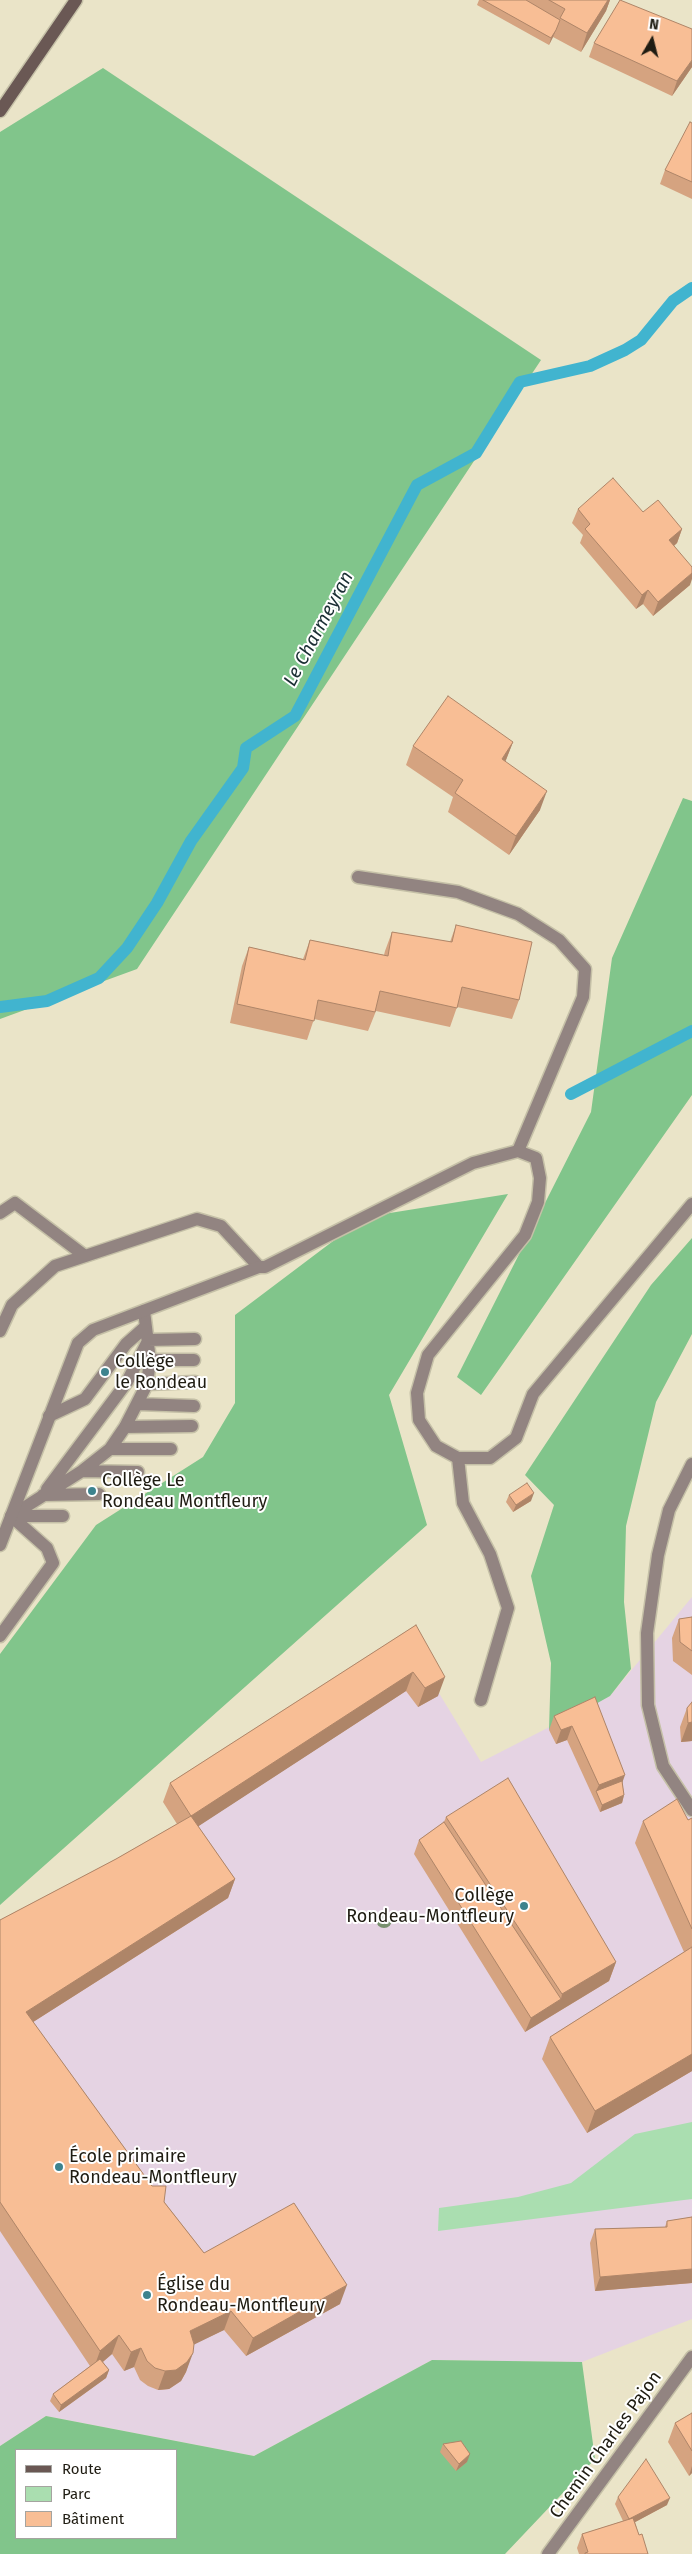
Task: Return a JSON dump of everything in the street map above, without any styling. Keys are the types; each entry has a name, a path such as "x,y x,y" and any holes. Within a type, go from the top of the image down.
{"main road":[{"path":"0,111 76,0"}],"street":[{"path":"358,877 458,892 518,914 559,940 585,969 584,997 518,1151"},
{"path":"0,1545 78,1343 93,1330 260,1267 265,1268 473,1163 518,1151 536,1158 540,1178 538,1202 525,1235 428,1355 417,1393 419,1420 436,1446 458,1458 490,1458 516,1438 532,1394 692,1204"},
{"path":"0,1213 15,1203 85,1256"},
{"path":"0,1330 12,1305 55,1266 197,1219 222,1226 260,1267"},
{"path":"11,1516 82,1471 110,1449 125,1426 147,1384 150,1360 144,1311"},
{"path":"43,1495 127,1382 146,1334"},
{"path":"49,1416 85,1399 126,1344 146,1334 195,1339"},
{"path":"150,1360 194,1360"},
{"path":"147,1384 195,1382"},
{"path":"138,1404 194,1406"},
{"path":"125,1426 192,1426"},
{"path":"110,1449 172,1449"},
{"path":"458,1458 463,1503 490,1554 508,1608 481,1700"},
{"path":"692,1464 669,1510 658,1555 647,1633 648,1705 662,1766 692,1810"},
{"path":"82,1471 138,1472"},
{"path":"43,1495 99,1494"},
{"path":"11,1516 63,1516"},
{"path":"0,1636 53,1563 46,1548 11,1516"},
{"name":"Chemin Charles Pajon","path":"548,2554 692,2357"}],"shaded area":[{"path":"692,1597 692,2319 582,2362 432,2360 254,2456 46,2416 0,2446 0,1928 184,1835 409,1644 481,1762 610,1696"}],"green space":[{"path":"103,68 541,360 137,969 0,1019 0,132"},
{"path":"683,798 692,801 692,1095 481,1395 457,1377 591,1112 612,958"},
{"path":"508,1194 389,1395 427,1525 0,1905 0,1654 96,1525 203,1457 235,1403 235,1315 365,1217"},
{"path":"692,1238 692,1334 656,1402 626,1526 624,1602 631,1669 610,1696 549,1730 551,1663 531,1576 554,1505 525,1475 651,1285"},
{"path":"692,2122 692,2199 438,2231 439,2208 518,2197 571,2183 635,2134"},
{"path":"432,2360 582,2362 595,2459 505,2554 0,2554 0,2446 46,2416 254,2456"}],"building":[{"path":"483,0 526,0 560,20 551,38"},
{"path":"549,0 608,0 587,33 560,18 565,9"},
{"path":"620,0 692,29 692,60 677,81 594,43"},
{"path":"690,122 692,123 692,182 665,170"},
{"path":"613,478 643,512 658,500 682,529 669,540 692,567 692,573 658,602 648,590 642,595 585,529 590,524 578,509"},
{"path":"448,696 513,742 502,759 547,791 516,836 455,793 463,780 413,746"},
{"path":"456,925 532,942 519,1000 462,987 457,1008 380,991 375,1012 318,1000 314,1021 237,1004 249,947 305,960 310,940 388,956 392,932 452,942"},
{"path":"527,1483 534,1493 516,1505 509,1495"},
{"path":"692,1617 692,1651 680,1642 679,1619"},
{"path":"416,1625 445,1677 425,1688 413,1672 191,1816 170,1783"},
{"path":"595,1697 625,1775 599,1785 572,1726 561,1730 554,1716"},
{"path":"692,1702 692,1722 688,1723 687,1708"},
{"path":"508,1778 616,1962 562,1994 446,1817"},
{"path":"622,1781 624,1795 602,1805 596,1791"},
{"path":"677,1799 688,1820 692,1818 692,1929 643,1821"},
{"path":"191,1816 235,1879 26,2012 152,2186 166,2186 164,2202 204,2253 294,2203 347,2285 253,2338 231,2311 190,2331 194,2344 193,2353 187,2362 176,2370 165,2371 155,2368 147,2361 141,2348 131,2352 119,2335 100,2351 0,2202 0,1920 116,1859"},
{"path":"444,1822 561,1999 531,2018 419,1840"},
{"path":"692,1947 692,2054 595,2111 550,2037"},
{"path":"692,2217 692,2269 600,2277 595,2229 667,2227 667,2221"},
{"path":"100,2359 109,2370 61,2405 53,2394"},
{"path":"692,2413 692,2451 675,2423"},
{"path":"461,2441 470,2454 459,2464 443,2444"},
{"path":"646,2459 670,2498 629,2519 618,2497"},
{"path":"633,2518 639,2535 642,2534 648,2554 585,2554 588,2552 582,2534"}],"waterway":[{"name":"Le Charmeyran","path":"0,1007 47,1001 99,978 127,948 157,903 191,841 243,768 246,748 295,716 417,485 476,453 520,382 590,366 625,350 641,340 673,301 692,288"},
{"path":"571,1094 692,1031"}],"place":[{"name":"Collège le Rondeau","path":"105,1372"},
{"name":"Collège Le Rondeau Montfleury","path":"92,1491"},
{"name":"Collège Rondeau-Montfleury","path":"524,1906"},
{"name":"École primaire Rondeau-Montfleury","path":"59,2167"},
{"name":"Église du Rondeau-Montfleury","path":"147,2295"}]}
